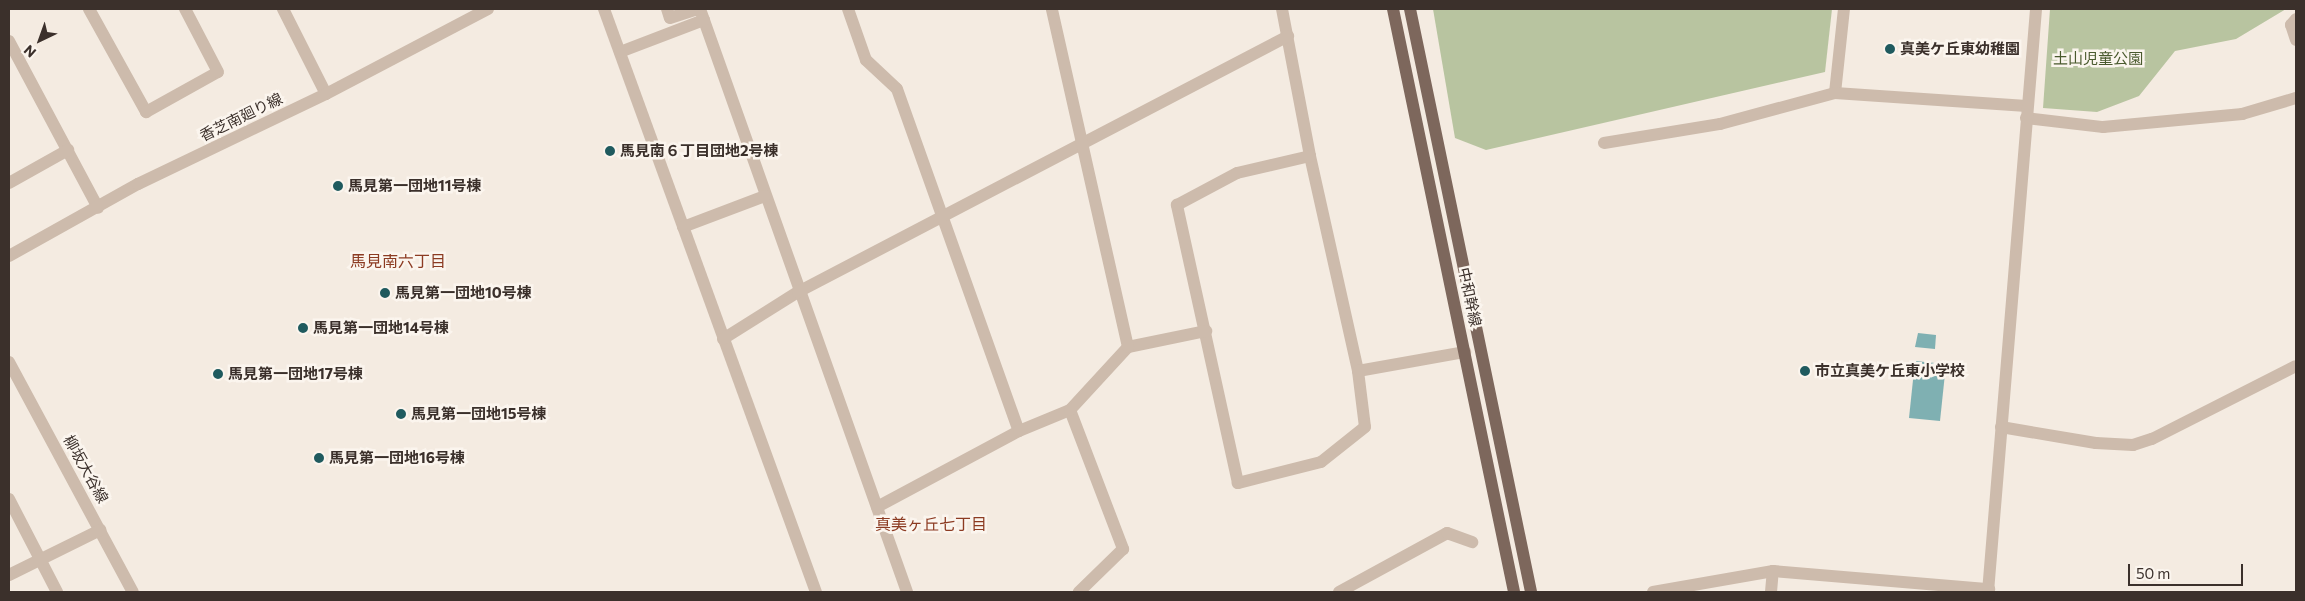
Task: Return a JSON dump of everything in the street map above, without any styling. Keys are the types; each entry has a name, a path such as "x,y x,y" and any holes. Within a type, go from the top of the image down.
{"main road":[{"name":"中和幹線","path":"1393,9 1514,592"},
{"name":"中和幹線","path":"1410,9 1531,592"}],"street":[{"path":"89,9 146,112 218,72 185,9"},
{"path":"283,9 326,94"},
{"name":"香芝南廻り線","path":"9,256 138,184 326,94 488,9"},
{"path":"604,9 816,592"},
{"path":"667,9 670,18 700,13"},
{"path":"848,9 866,60 897,89 945,217 1019,431"},
{"path":"1052,9 1128,347"},
{"path":"1282,9 1310,156 1358,371 1365,427 1321,462 1238,483 1177,205 1237,173 1310,156"},
{"path":"1835,93 1844,9"},
{"path":"1653,592 1773,571 1878,587 1989,591 2026,112 2036,9"},
{"path":"620,52 700,13"},
{"path":"700,13 798,292 907,592"},
{"path":"2296,19 2291,25 2296,40"},
{"path":"723,338 798,292 1083,145 1288,36"},
{"path":"9,41 98,208"},
{"path":"1604,143 1720,124 1835,93 2026,112 2103,128 2242,114 2296,98"},
{"path":"9,183 68,150"},
{"path":"683,227 765,196"},
{"path":"876,507 1019,431 1070,410 1128,347 1206,331"},
{"path":"1358,371 1465,352"},
{"name":"柳坂大谷線","path":"9,362 133,592"},
{"path":"2001,427 2096,443 2134,445 2152,439 2296,366"},
{"path":"1070,410 1123,549 1079,592"},
{"path":"9,499 57,592"},
{"path":"9,575 100,530"},
{"path":"1339,592 1447,532 1472,542"},
{"path":"1771,592 1773,571"}],"green space":[{"path":"1433,9 1832,9 1825,72 1486,150 1455,138"},
{"name":"土山児童公園","path":"2050,9 2286,9 2236,39 2175,51 2139,96 2097,112 2043,108"}],"water":[{"path":"1918,333 1936,335 1935,349 1915,347"},
{"path":"1915,361 1946,364 1940,421 1909,418"}],"place":[{"name":"真美ケ丘東幼稚園","path":"1890,49"},
{"name":"馬見南６丁目団地2号棟","path":"610,151"},
{"name":"馬見第一団地11号棟","path":"338,186"},
{"name":"馬見第一団地10号棟","path":"385,293"},
{"name":"馬見第一団地14号棟","path":"303,328"},
{"name":"市立真美ケ丘東小学校","path":"1805,371"},
{"name":"馬見第一団地17号棟","path":"218,374"},
{"name":"馬見第一団地15号棟","path":"401,414"},
{"name":"馬見第一団地16号棟","path":"319,458"}],"district":[{"name":"馬見南六丁目","path":"398,261"},
{"name":"真美ヶ丘七丁目","path":"931,524"}]}
